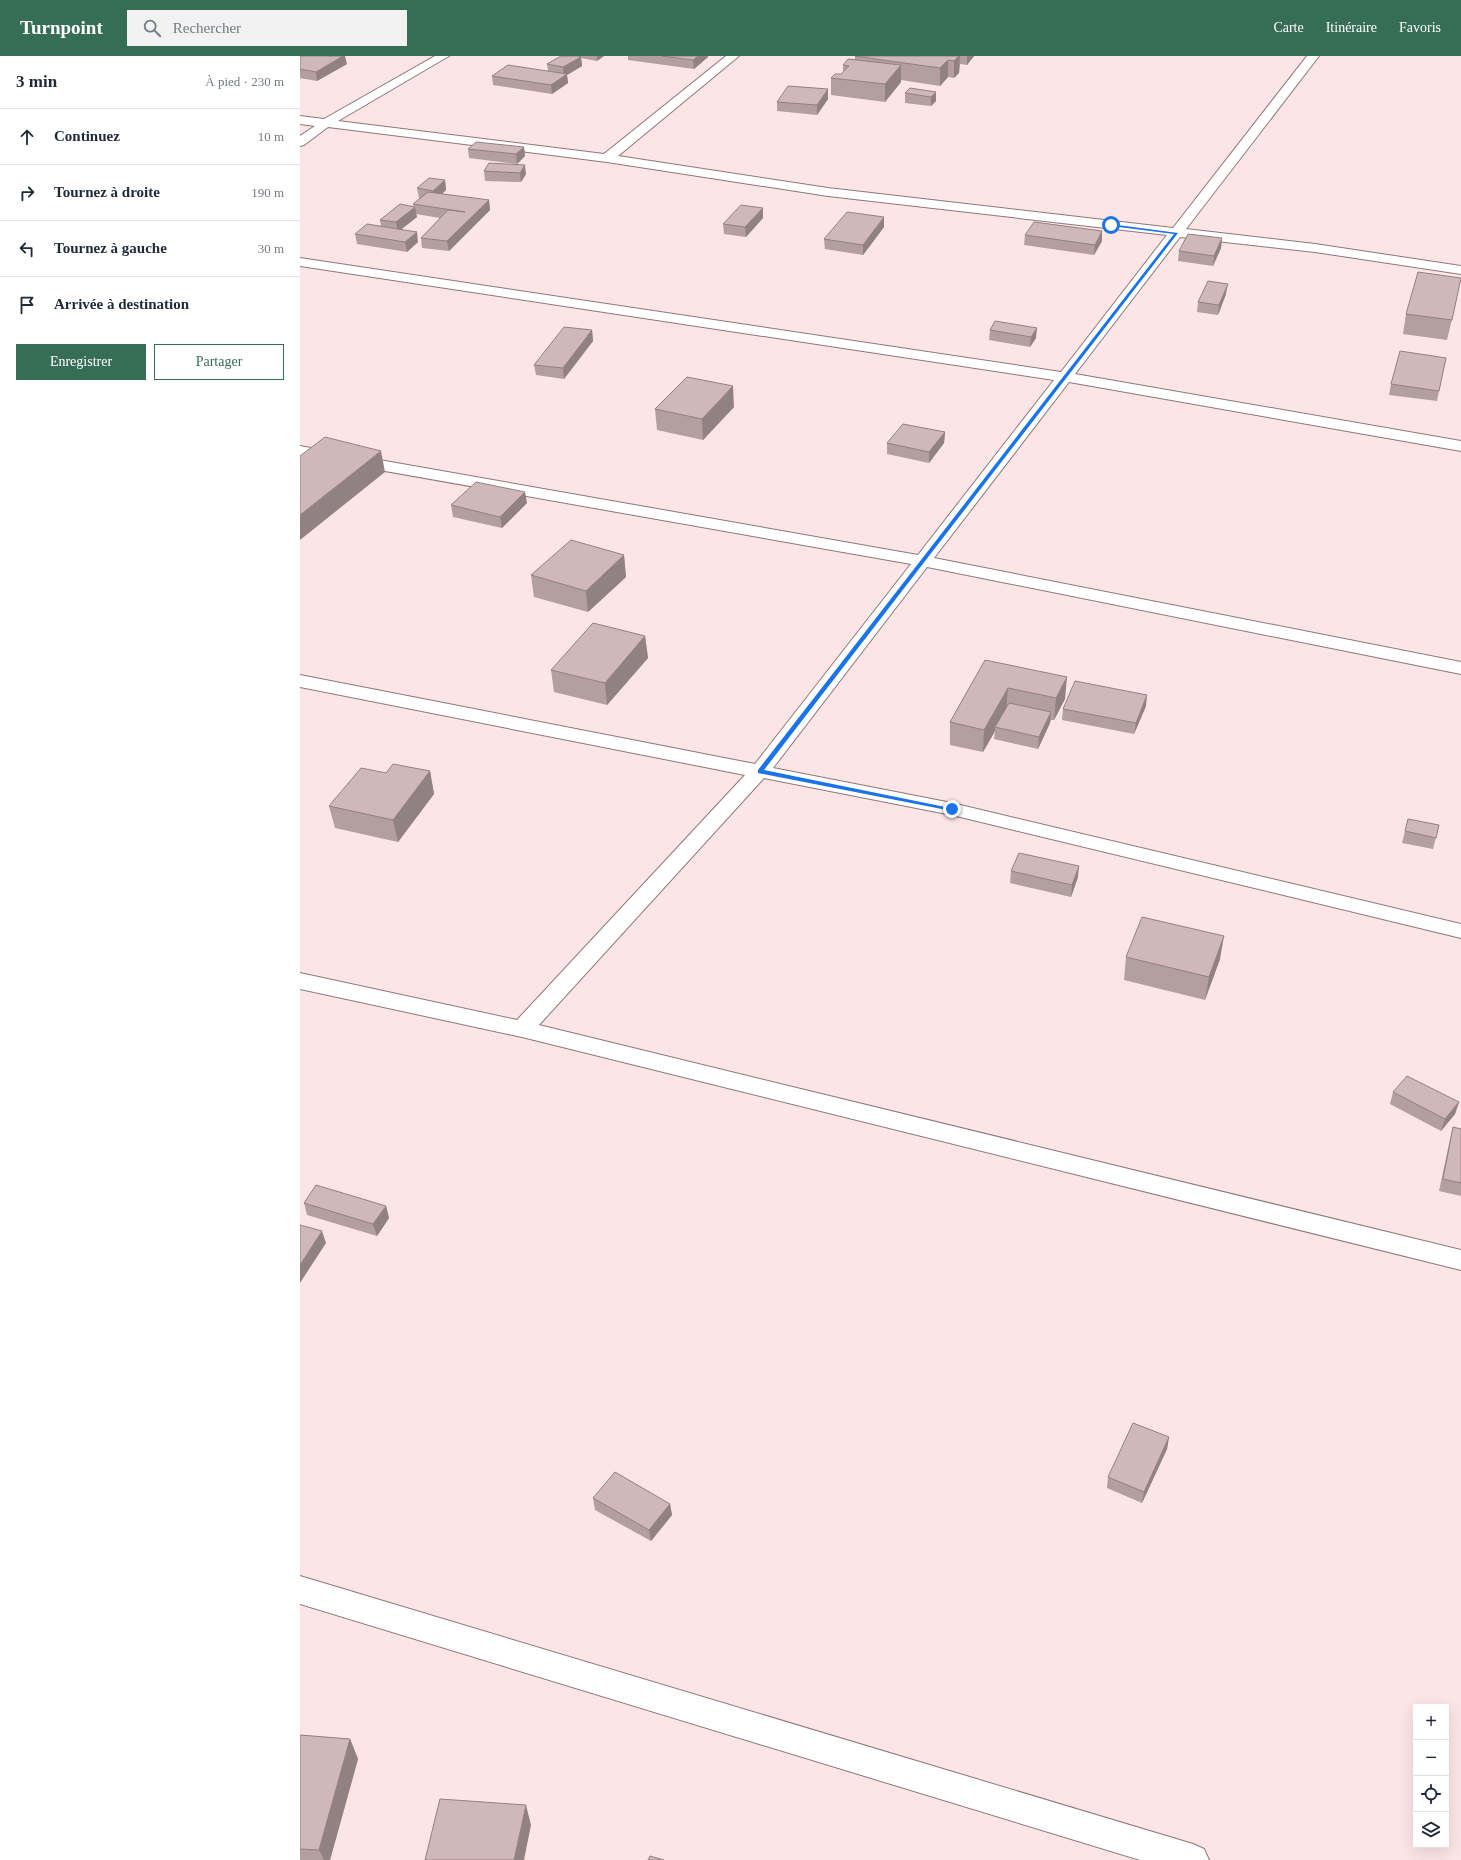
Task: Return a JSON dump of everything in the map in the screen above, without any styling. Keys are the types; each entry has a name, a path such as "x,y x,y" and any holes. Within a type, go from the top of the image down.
{"street":[{"path":"300,142 326,123 443,56"},
{"path":"607,158 733,56"},
{"path":"522,1029 760,771 1313,56"},
{"path":"300,120 607,158 828,192 1315,248 1461,270"},
{"path":"300,262 1064,378 1461,446"},
{"path":"300,451 923,560 1461,668"},
{"path":"300,681 952,809 1461,931"},
{"path":"300,981 522,1029 1461,1260"},
{"path":"300,1590 1193,1860"}],"building":[{"path":"300,56 343,56 316,72 300,69"},
{"path":"561,56 581,57 563,67 547,64"},
{"path":"662,56 698,56 693,60"},
{"path":"855,56 959,56 954,61 948,60 940,68"},
{"path":"848,59 901,65 885,84 831,78 835,74 841,74 849,66 843,65"},
{"path":"508,65 567,74 551,85 492,76"},
{"path":"788,86 828,89 817,105 777,102"},
{"path":"910,88 936,92 931,97 905,93"},
{"path":"476,142 524,147 516,154 468,149"},
{"path":"489,163 525,165 520,173 484,171"},
{"path":"429,178 445,180 433,191 417,188"},
{"path":"428,192 489,200 447,241 421,238 448,210 465,212 413,204"},
{"path":"400,204 415,207 396,222 380,220"},
{"path":"741,205 763,208 745,227 723,224"},
{"path":"847,212 884,217 863,245 824,239"},
{"path":"1034,222 1102,231 1095,245 1025,235"},
{"path":"367,224 417,232 405,242 355,234"},
{"path":"1188,234 1222,238 1214,256 1179,251"},
{"path":"1418,272 1461,278 1452,320 1406,314"},
{"path":"1208,281 1228,284 1219,305 1198,302"},
{"path":"995,321 1037,328 1031,337 990,330"},
{"path":"564,327 592,330 563,368 534,365"},
{"path":"1400,351 1446,358 1439,391 1391,384"},
{"path":"687,377 733,386 702,419 655,409"},
{"path":"903,424 945,432 929,452 887,443"},
{"path":"325,437 381,451 300,515 300,456"},
{"path":"476,482 525,492 500,517 451,505"},
{"path":"571,540 624,555 586,591 531,575"},
{"path":"593,623 645,636 605,683 551,670"},
{"path":"985,660 1067,677 1056,698 1008,688 984,730 950,722"},
{"path":"1075,681 1147,695 1136,723 1063,709"},
{"path":"1009,703 1051,712 1039,737 995,727"},
{"path":"393,764 430,771 393,820 329,806 361,768 386,773"},
{"path":"1408,819 1439,825 1436,838 1405,831"},
{"path":"1019,853 1079,866 1072,885 1011,871"},
{"path":"1142,917 1224,936 1209,977 1126,957"},
{"path":"1407,1076 1459,1102 1445,1119 1393,1092"},
{"path":"1453,1127 1461,1129 1461,1183 1443,1179"},
{"path":"316,1185 386,1206 373,1224 304,1203"},
{"path":"300,1225 322,1231 300,1265"},
{"path":"1133,1423 1169,1437 1144,1492 1108,1477"},
{"path":"615,1472 670,1504 649,1530 593,1498"},
{"path":"300,1735 350,1739 319,1850 300,1849"},
{"path":"440,1799 526,1805 514,1860 425,1860"},
{"path":"650,1856 664,1860 648,1860"}],"route":[{"path":"952,809 760,771 1176,233 1111,225"}]}
